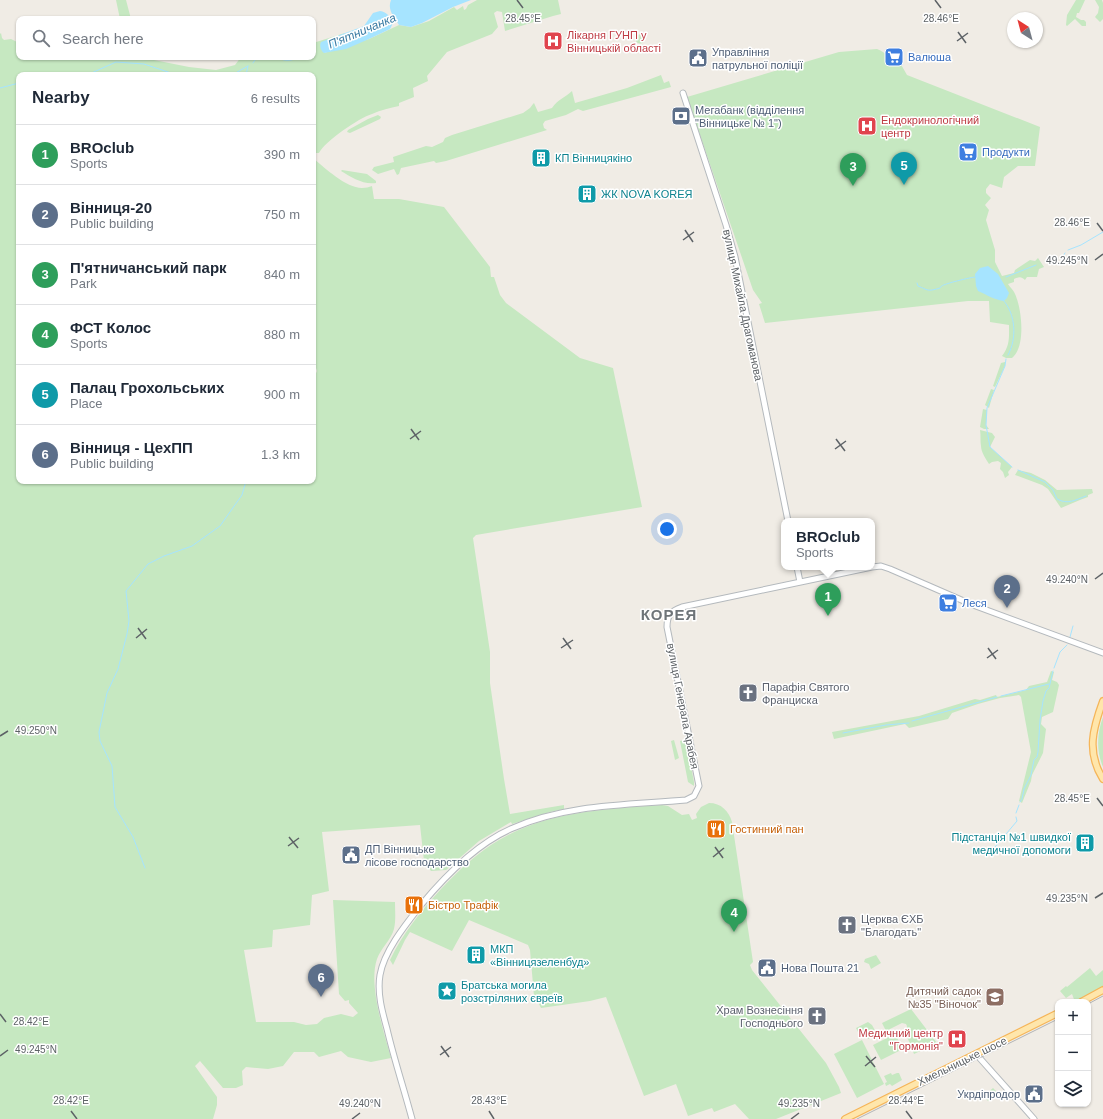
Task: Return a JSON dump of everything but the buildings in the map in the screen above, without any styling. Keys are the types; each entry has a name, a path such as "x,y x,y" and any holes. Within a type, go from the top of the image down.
{"main road":[{"name":"вулиця Михайла Драгоманова","path":"683,93 726,225 735,259 787,518"},
{"path":"875,567 882,566 890,569 973,605 1103,653"},
{"path":"798,570 800,582 858,570"},
{"name":"вулиця Генерала Арабея","path":"412,1119 392,1053 381,1002 380,974 391,948 400,933 428,898 458,866 478,849 513,828 542,818 582,810 622,804 686,800 694,796 699,786 667,627 667,620 670,614 682,607 800,582"},
{"path":"1103,701 1096,721 1093,740 1095,761 1103,779"},
{"path":"1086,999 1103,990"},
{"name":"Хмельницьке шосе","path":"845,1119 1055,1014"},
{"path":"976,1054 1034,1119"}],"green space":[{"path":"116,0 126,0 130,16 119,16"},
{"path":"477,0 558,0 561,14 505,31 502,12 497,11 494,13 498,27 492,34 447,52 427,76 428,81 413,88 414,97 399,103 399,106 379,111 359,120 335,136 322,148 319,153 316,153 316,72 16,72 16,484 316,484 316,160 336,177 349,185 362,188 372,186 374,199 399,199 444,207 490,267 491,277 494,277 500,295 506,303 580,358 613,368 642,507 476,535 473,538 490,652 490,683 510,814 564,805 564,809 512,824 511,822 479,841 446,870 431,871 424,861 420,825 322,832 329,891 312,895 310,925 273,930 272,947 244,950 256,1022 294,1022 306,1025 317,1024 324,1018 341,1014 353,1017 358,1013 349,1003 349,1000 345,1001 339,994 333,900 395,902 394,929 391,937 377,959 374,982 381,1022 391,1058 371,1062 348,1057 341,1051 319,1057 314,1052 294,1052 283,1066 268,1069 246,1067 242,1071 243,1085 236,1088 223,1088 200,1061 195,1066 217,1097 217,1105 213,1119 0,1119 0,34 1,33 4,40 11,39 16,42 16,60 154,60 189,67 216,70 235,65 239,60 316,60 316,42 345,33 324,53 369,39 399,25 411,27 429,21 454,7 457,10 463,6 464,10 468,5"},
{"path":"1076,0 1085,0 1076,17 1084,20 1086,22 1086,26 1082,26 1075,19 1067,26 1066,25 1067,15"},
{"path":"1095,0 1102,0 1103,3 1103,19 1100,22 1095,17 1098,13 1099,7"},
{"path":"640,34 645,39 640,44 635,39"},
{"path":"877,49 899,61 907,75 1040,127 1035,166 1018,166 1004,177 1002,188 990,184 986,189 986,193 991,198 985,205 989,210 986,220 995,250 995,262 1002,276 1014,273 1015,270 1030,260 1035,261 1038,258 1044,267 1039,269 1037,277 1027,277 1025,280 1019,277 1014,279 1014,282 1008,284 1014,293 1021,318 1021,337 1016,353 1012,358 1002,356 1008,345 1009,325 990,322 989,301 968,301 765,323 759,304 762,303 753,290 687,97 839,52"},
{"path":"661,75 664,83 669,81 671,87 583,111 578,109 566,115 545,121 543,124 544,128 547,130 446,161 436,163 434,161 401,168 399,174 397,175 394,169 378,174 372,170 374,167 394,162 393,157 426,146 432,147 443,142 445,138 452,135 523,113 534,103 538,112 552,108 572,91 575,103 627,88"},
{"path":"378,115 381,117 380,119 350,133 347,132 368,119"},
{"path":"341,171 367,174 376,181 376,183 366,183 357,180"},
{"path":"1005,362 1005,366 995,387 993,386 1001,363"},
{"path":"991,389 994,390 989,408 985,405"},
{"path":"983,409 987,410 986,425 989,429 980,427"},
{"path":"980,430 992,433 995,437 990,447 1012,467 1008,472 1009,475 1005,478 1000,469 1001,463 998,461 989,464 984,455 981,448"},
{"path":"1018,470 1031,473 1045,480 1057,490 1092,489 1093,493 1088,495 1088,497 1061,508 1048,489 1042,485 1015,475"},
{"path":"1051,671 1054,672 1052,680 1057,682 1059,685 1053,712 1042,717 1041,724 1046,729 1043,753 1032,775 1022,803 1019,801 1031,752 1021,697 1019,695 978,704 952,713 948,719 909,728 905,724 834,739 832,732 919,716 975,699 980,700 996,695 997,697 1026,690 1029,686 1047,682"},
{"path":"1103,717 1103,767 1099,755 1098,742 1099,729"},
{"path":"674,740 679,758 675,760 671,741"},
{"path":"686,740 694,786 688,782 680,741"},
{"path":"709,803 717,804 724,808 729,814 732,822 753,962 750,965 752,970 826,1063 841,1093 776,1119 749,1119 735,1104 714,1112 712,1108 688,1116 676,1084 644,1096 606,997 590,1001 541,1008 538,1002 533,1003 534,996 530,950 528,945 469,920 452,951 410,932 393,965 390,960 413,923 441,889 468,862 483,850 518,830 558,817 578,813 662,805 668,806 682,815 689,814 692,820 697,818 696,814 701,807"},
{"path":"876,955 881,963 871,969 869,964 864,962 865,959"},
{"path":"1090,968 1096,976 1103,970 1103,986 1081,999 1074,999 1072,994 1066,998 1060,991 1066,986 1067,987"},
{"path":"911,1009 937,1043 914,1054 906,1034 906,1024 902,1023 886,1031 882,1023"},
{"path":"868,1022 872,1025 877,1034 868,1039 866,1036 861,1038 856,1028"},
{"path":"895,1034 903,1049 881,1060 873,1045"},
{"path":"862,1040 884,1084 857,1098 834,1054"},
{"path":"891,1073 892,1075 899,1073 902,1080 892,1086 890,1084 886,1086 885,1083 887,1082 884,1076"},
{"path":"993,1088 998,1093 988,1101 984,1096"}],"water":[{"path":"391,0 471,0 411,27 399,25 390,10"},
{"path":"380,11 387,14 391,19 393,23 390,29 346,49 324,53 322,51 320,47 321,42 364,26 373,13"},
{"path":"988,266 998,274 1009,293 1004,301 978,291 975,274 980,268"}],"waterway":[{"name":"П'ятничанка","path":"283,60 288,60"},
{"name":"П'ятничанка","path":"94,72 116,62 144,64 168,72"},
{"name":"П'ятничанка","path":"237,72 248,66"},
{"name":"П'ятничанка","path":"247,72 248,66"},
{"name":"П'ятничанка","path":"0,88 16,84"},
{"path":"1068,250 1081,245 1103,232"},
{"path":"1061,259 1065,253"},
{"path":"1006,277 1036,265"},
{"path":"917,283 918,286 932,290 947,284 975,277"},
{"path":"1003,300 1011,312 1014,327 1013,342 1008,355"},
{"path":"1006,359 1005,366 987,408 986,425 990,447 1012,467"},
{"path":"1018,470 1045,482 1053,490 1057,499 1061,501 1068,502 1086,496"},
{"path":"145,868 133,837 115,807 112,766 100,741 99,732 107,693 118,669 127,634 129,621 126,591 148,564 164,556 192,546 220,526 242,495 245,484"},
{"path":"1070,637 1073,626"},
{"path":"1054,668 1060,652 1067,645"},
{"path":"1020,802 1024,789 1031,775 1034,760 1037,757 1043,701 1046,691 1049,688 1053,671"},
{"path":"1001,696 1049,684"},
{"path":"912,721 997,697"},
{"path":"843,733 886,725 909,723"},
{"path":"1016,813 1019,805"},
{"path":"990,853 1017,821 1016,817"}],"tram line":[{"path":"1091,1002 1103,996"},
{"path":"857,1119 1055,1020"}],"place":[{"name":"Лікарня ГУНП у Вінницькій області","path":"553,41"},
{"name":"Валюша","path":"894,57"},
{"name":"Управління патрульної поліції","path":"698,58"},
{"name":"Мегабанк (відділення \"Вінницьке № 1\")","path":"681,116"},
{"name":"Ендокринологічний центр","path":"867,126"},
{"name":"Продукти","path":"968,152"},
{"name":"КП Вінницякіно","path":"541,158"},
{"name":"Палац Грохольських","path":"904,185"},
{"name":"П'ятничанський парк","path":"853,186"},
{"name":"ЖК NOVA KOREЯ","path":"587,194"},
{"name":"Леся","path":"948,603"},
{"name":"Вінниця-20","path":"1007,608"},
{"name":"BROclub","path":"828,616"},
{"name":"Парафія Святого Франциска","path":"748,693"},
{"name":"Гостинний пан","path":"716,829"},
{"name":"Підстанція №1 швидкої медичної допомоги","path":"1085,843"},
{"name":"ДП Вінницьке лісове господарство","path":"351,855"},
{"name":"Бістро Трафік","path":"414,905"},
{"name":"Церква ЄХБ \"Благодать\"","path":"847,925"},
{"name":"ФСТ Колос","path":"734,932"},
{"name":"МКП «Вінницязеленбуд»","path":"476,955"},
{"name":"Нова Пошта 21","path":"767,968"},
{"name":"Братська могила розстріляних євреїв","path":"447,991"},
{"name":"Вінниця - ЦехПП","path":"321,997"},
{"name":"Дитячий садок №35 \"Віночок\"","path":"995,997"},
{"name":"Храм Вознесіння Господнього","path":"817,1016"},
{"name":"Медичний центр \"Гормонія\"","path":"957,1039"},
{"name":"Укрдіпродор","path":"1034,1094"}],"district":[{"name":"КОРЕЯ","path":"669,614"}]}
